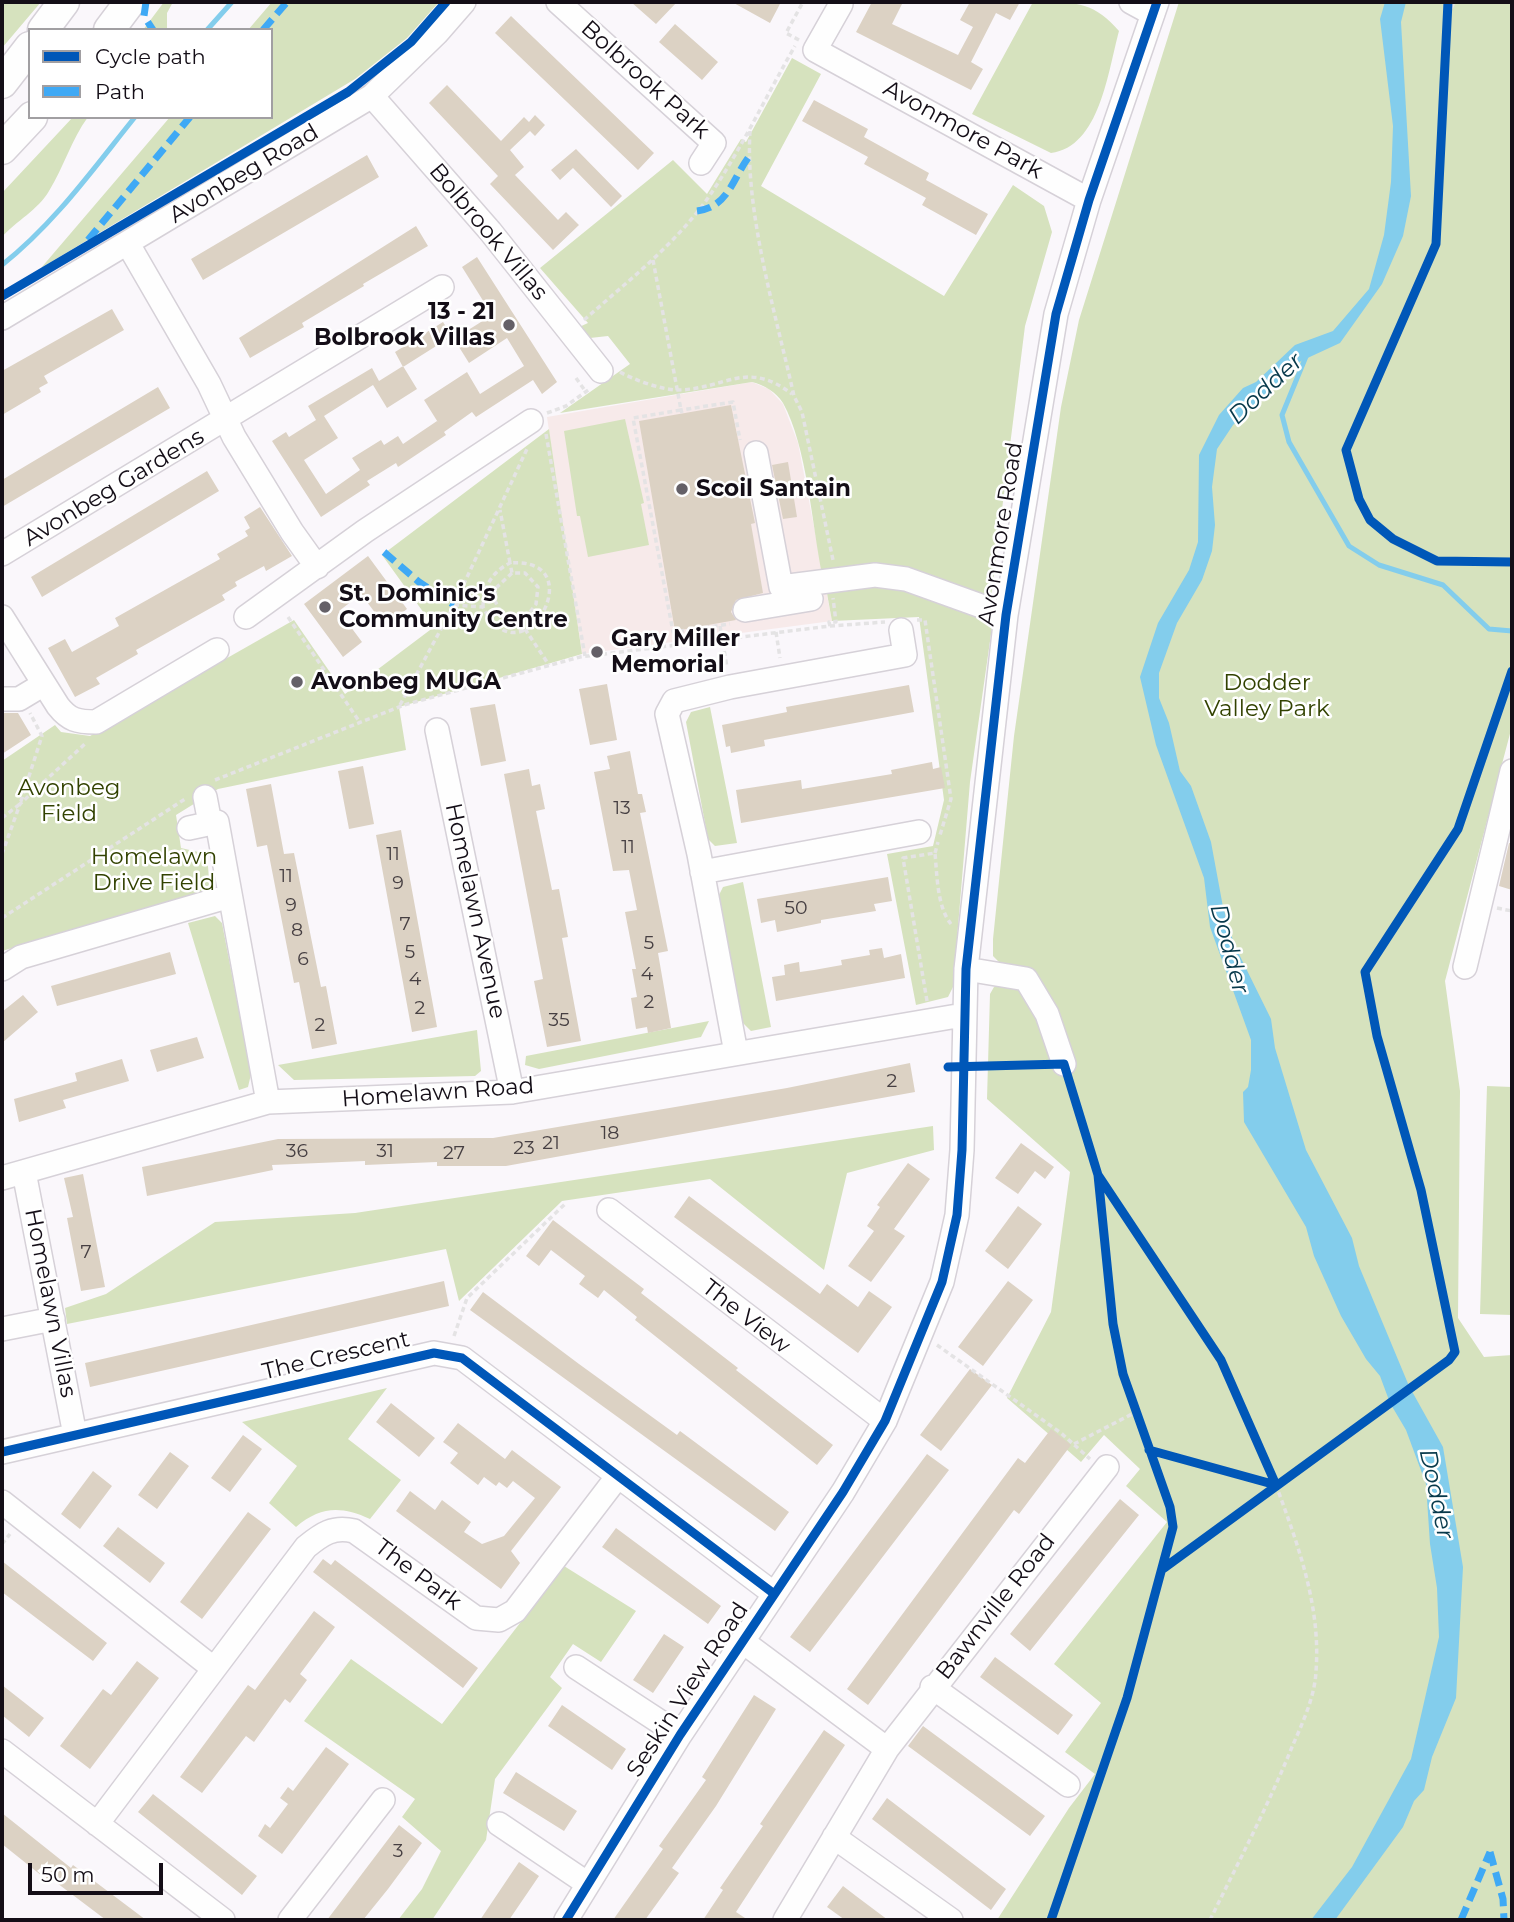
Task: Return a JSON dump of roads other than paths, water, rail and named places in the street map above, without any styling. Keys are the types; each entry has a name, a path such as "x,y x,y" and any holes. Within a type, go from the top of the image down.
{"main road":[{"path":"44,28 64,2"},
{"path":"110,28 130,2"},
{"path":"2,83 28,50"},
{"path":"2,149 31,119"}],"street":[{"name":"Avonbeg Road","path":"2,318 372,96 437,33 464,2"},
{"name":"Bolbrook Park","path":"558,2 715,143 701,163"},
{"path":"1131,2 1155,8"},
{"name":"Avonmore Park","path":"841,4 815,50 1089,200"},
{"name":"Avonmore Road","path":"962,1088 966,969 1006,615 1056,314 1089,200 1155,8"},
{"name":"Bolbrook Villas","path":"372,96 490,231 606,375"},
{"name":"Avonbeg Gardens","path":"128,244 209,384 226,420 292,532 317,567"},
{"name":"Avonbeg Gardens","path":"2,554 442,287"},
{"path":"246,617 365,531 537,427"},
{"path":"748,447 782,595"},
{"path":"745,610 782,595 875,575 906,579 1006,615"},
{"path":"2,617 69,719 96,722 217,650"},
{"path":"736,1053 702,872 667,714 669,706 674,701 730,687 905,655 902,624"},
{"path":"2,699 19,699 44,684"},
{"name":"Homelawn Avenue","path":"437,730 512,1092"},
{"path":"1465,967 1512,771"},
{"path":"205,797 200,825 217,822 268,1102"},
{"path":"702,872 919,832"},
{"path":"2,969 21,957 230,896"},
{"path":"966,969 1026,979 1036,991 1064,1064"},
{"name":"Homelawn Road","path":"2,1178 268,1102 512,1092 963,1015"},
{"name":"Seskin View Road","path":"566,1920 680,1735 843,1492 885,1421 942,1282 957,1215 962,1088"},
{"name":"Homelawn Villas","path":"24,1172 75,1435"},
{"name":"The View","path":"609,1210 885,1421"},
{"path":"2,1329 53,1319"},
{"name":"The Crescent","path":"2,1452 434,1353 462,1358 773,1593"},
{"name":"Bawnville Road","path":"785,1920 887,1749 1100,1464"},
{"name":"The Park","path":"97,1824 306,1548 321,1535 338,1527 369,1539 475,1618 499,1620 516,1611 618,1475"},
{"path":"2,1502 213,1668"},
{"path":"742,1641 887,1749"},
{"name":"Seskin View Road","path":"576,1667 680,1735"},
{"path":"932,1687 1068,1785"},
{"path":"2,1751 223,1920"},
{"path":"290,1920 383,1800"},
{"path":"499,1824 588,1884"},
{"path":"834,1837 951,1920"}],"water":[{"name":"Dodder","path":"1385,2 1406,2 1401,22 1411,196 1403,236 1382,284 1340,343 1301,361 1233,425 1217,449 1212,487 1215,525 1212,551 1202,580 1177,623 1159,673 1159,698 1169,723 1180,771 1191,786 1211,842 1223,907 1234,944 1271,1019 1275,1048 1306,1150 1352,1238 1359,1266 1409,1386 1443,1447 1463,1567 1456,1698 1432,1757 1424,1790 1414,1801 1403,1827 1335,1920 1311,1920 1352,1867 1411,1759 1439,1637 1437,1588 1430,1544 1426,1484 1406,1430 1390,1403 1380,1376 1366,1359 1341,1316 1314,1256 1306,1227 1244,1122 1243,1092 1248,1087 1251,1070 1251,1040 1210,927 1204,878 1156,745 1140,677 1158,623 1189,570 1198,542 1199,455 1219,415 1243,388 1256,382 1295,345 1333,331 1369,289 1384,235 1391,182 1393,126 1380,19"}],"waterway":[{"path":"209,28 232,2"},
{"path":"2,265 56,213 133,119"},
{"name":"Dodder","path":"1307,354 1282,415 1289,442 1349,546 1379,565 1443,585 1489,629 1512,631"}],"place":[{"name":"13 - 21 Bolbrook Villas","path":"509,325"},
{"name":"Scoil Santain","path":"682,489"},
{"name":"St. Dominic's Community Centre","path":"325,607"},
{"name":"Gary Miller Memorial","path":"597,652"},
{"name":"Avonbeg MUGA","path":"297,682"}],"park label":[{"name":"Dodder Valley Park","path":"1267,696"},
{"name":"Avonbeg Field","path":"69,801"},
{"name":"Homelawn Drive Field","path":"154,870"}]}
